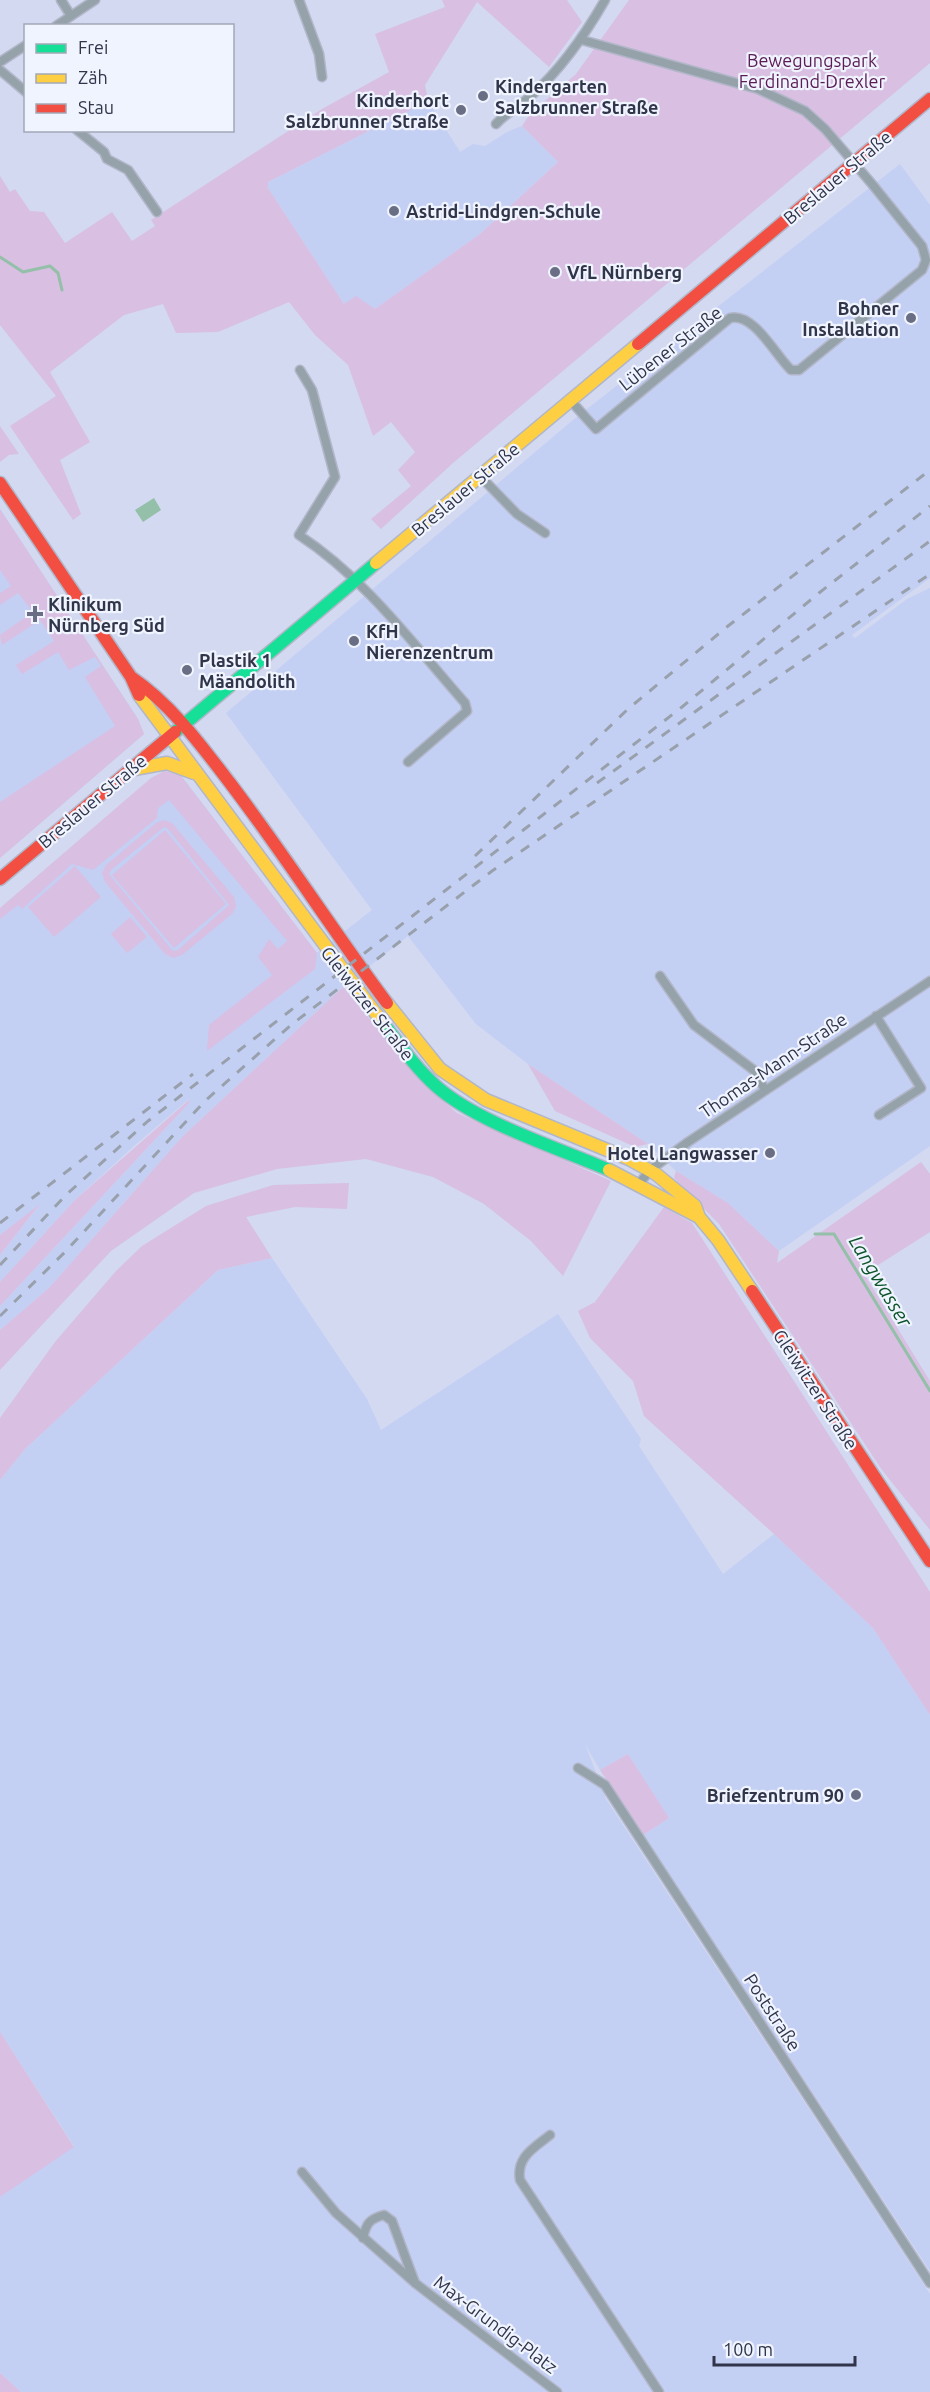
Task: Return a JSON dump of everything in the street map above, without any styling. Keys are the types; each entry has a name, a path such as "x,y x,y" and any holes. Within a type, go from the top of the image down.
{"main road":[{"name":"Breslauer Straße","path":"0,879 134,769 183,724 930,99"},
{"name":"Gleiwitzer Straße","path":"0,483 131,677 142,701 333,959 430,1081 458,1103 495,1123 639,1184 699,1218"},
{"name":"Gleiwitzer Straße","path":"131,677 155,693 183,724 284,854 351,957 440,1069 465,1088 492,1103 650,1170 691,1201 699,1218 718,1240 930,1561"},
{"path":"134,769 170,763 198,775"}],"street":[{"path":"61,0 71,16"},
{"path":"59,24 95,0"},
{"path":"299,0 319,54 322,77"},
{"path":"496,124 504,114 531,96 582,40 605,0"},
{"path":"582,40 780,97 816,120 853,164"},
{"path":"0,62 24,46"},
{"path":"0,70 24,90"},
{"path":"79,132 104,152 107,159 128,170 157,212"},
{"name":"Lübener Straße","path":"571,401 596,429 730,318 737,316 751,322 791,370 798,370 922,270 926,260 922,246 853,164"},
{"path":"300,370 312,390 335,477 299,535 327,553 356,579 465,703 467,711 408,762"},
{"path":"481,477 517,514 545,534"},
{"path":"660,976 694,1025 755,1071 765,1090"},
{"name":"Thomas-Mann-Straße","path":"639,1184 650,1170 765,1090 930,981"},
{"path":"876,1016 921,1088 879,1115"},
{"name":"Poststraße","path":"578,1768 604,1785 930,2283"},
{"path":"550,2135 522,2158 518,2169 520,2180 659,2392"},
{"path":"302,2172 336,2213 359,2235"},
{"name":"Max-Grundig-Platz","path":"415,2283 393,2221 384,2215 373,2218 359,2235 415,2283 557,2392"}],"shaded area":[{"name":"Astrid-Lindgren-Schule","path":"428,101 460,152 473,144 485,146 507,132 522,126 558,162 480,234 375,309 344,304 268,188 268,182"},
{"path":"900,164 930,205 930,578 852,635 855,638 907,599 930,588 930,1146 779,1251 728,1203 676,1171 648,1144 528,1064 476,1024 408,936 343,987 182,1137 49,1288 0,1330 0,1306 190,1102 188,1100 134,1146 75,1200 0,1282 0,1255 38,1207 0,1235 0,915 164,771 179,773 317,953 372,910 226,713 573,420"},
{"path":"154,498 161,510 143,522 135,510"},
{"name":"Klinikum Nürnberg Süd","path":"0,509 138,719 144,734 0,858"},
{"path":"272,1258 367,1399 381,1430 558,1314 641,1439 639,1446 723,1574 774,1534 873,1628 930,1715 930,2271 643,1835 669,1818 628,1754 600,1770 585,1744 606,1799 930,2294 930,2392 21,2392 0,2373 0,2197 74,2146 0,2032 0,1480 25,1449 218,1270"}],"green space":[{"name":"Bewegungspark Ferdinand-Drexler","path":"442,0 567,0 582,22 549,67 477,2 425,85 428,101 268,182 268,188 344,304 356,296 375,309 480,234 558,162 522,126 530,114 576,74 629,0 930,0 930,63 453,463 381,529 371,519 411,486 398,470 415,452 391,422 373,436 348,365 315,335 289,302 218,332 176,333 163,304 124,315 50,372 90,442 60,460 81,514 73,520 10,426 56,396 0,325 0,176 10,192 15,189 30,211 44,212 65,243 112,212 132,241 155,226 151,220 322,109 389,72 375,34 445,7"},
{"path":"0,426 19,454 9,455 0,462"},
{"path":"0,509 138,719 144,734 0,858 0,802 115,726 85,677 101,666 95,657 69,670 58,652 22,674 16,665 54,641 40,620 2,645 0,635 33,612 18,593 0,605 0,593 11,586 0,570"},
{"path":"164,771 179,773 317,953 315,969 207,1051 209,1025 272,975 258,957 269,939 278,949 287,941 169,800 158,808 157,818 93,870 72,864 22,909 18,905 0,919 0,908 151,778"},
{"path":"164,820 172,823 234,897 236,906 233,913 182,955 173,958 165,954 105,882 102,873 106,865 156,823","holes":["164,827 229,905 178,950 173,951 109,874"]},
{"path":"165,830 226,904 174,948 112,875"},
{"path":"75,866 101,897 54,937 28,907"},
{"path":"130,917 147,937 127,953 111,934"},
{"path":"343,987 424,1084 457,1113 611,1181 563,1276 531,1241 484,1204 433,1177 366,1159 277,1169 194,1193 111,1251 0,1370 0,1330 49,1288 182,1137"},
{"path":"528,1064 648,1144 635,1147 555,1111"},
{"path":"189,1100 190,1102 0,1306 0,1282 75,1200"},
{"path":"921,1162 930,1174 930,1232 864,1274 930,1381 930,1530 882,1470 719,1224 674,1178 676,1171 728,1203 779,1251 777,1263"},
{"path":"349,1183 347,1209 295,1207 246,1217 272,1258 218,1270 25,1449 0,1480 0,1418 55,1342 116,1271 142,1246 206,1206 273,1185"},
{"path":"40,1204 0,1255 0,1235"},
{"path":"664,1207 692,1223 930,1592 930,1715 873,1628 644,1416 633,1381 590,1338 578,1311 595,1302"},
{"path":"628,1754 669,1818 643,1835 600,1770"},
{"path":"0,2032 74,2147 0,2197"},
{"path":"0,2373 21,2392 0,2392"}],"waterway":[{"path":"0,257 23,272 50,266 58,273 62,290"},
{"name":"Langwasser","path":"815,1234 834,1234 930,1391"}],"railway":[{"path":"475,856 628,709 728,626 930,470"},
{"path":"0,1265 66,1195 148,1121 682,707 819,593 930,506"},
{"path":"597,783 930,541"},
{"path":"0,1316 65,1252 206,1100 291,1025 492,871 930,574"},
{"path":"0,1223 193,1074"}],"traffic: fast":[{"path":"175,732 376,563"},
{"path":"383,1023 421,1071 453,1099 495,1123 609,1170"}],"traffic: slow":[{"path":"376,563 638,344"},
{"path":"139,695 383,1023"},
{"path":"134,769 167,763 194,773"},
{"path":"387,1003 440,1069 486,1100 629,1159 656,1174 695,1206 699,1217 718,1240 752,1291"},
{"path":"609,1170 699,1217"}],"traffic: jam":[{"path":"638,344 930,99"},
{"path":"0,483 131,677 139,695"},
{"path":"131,677 172,712 208,754 387,1003"},
{"path":"0,879 175,732"},
{"path":"752,1291 930,1561"}],"place":[{"name":"Kindergarten Salzbrunner Straße","path":"483,96"},
{"name":"Kinderhort Salzbrunner Straße","path":"461,110"},
{"name":"Astrid-Lindgren-Schule","path":"394,211"},
{"name":"VfL Nürnberg","path":"555,272"},
{"name":"Bohner Installation","path":"911,318"},
{"name":"Klinikum Nürnberg Süd","path":"35,614"},
{"name":"KfH Nierenzentrum","path":"354,641"},
{"name":"Plastik 1 Mäandolith","path":"187,670"},
{"name":"Hotel Langwasser","path":"770,1153"},
{"name":"Briefzentrum 90","path":"856,1795"}]}
